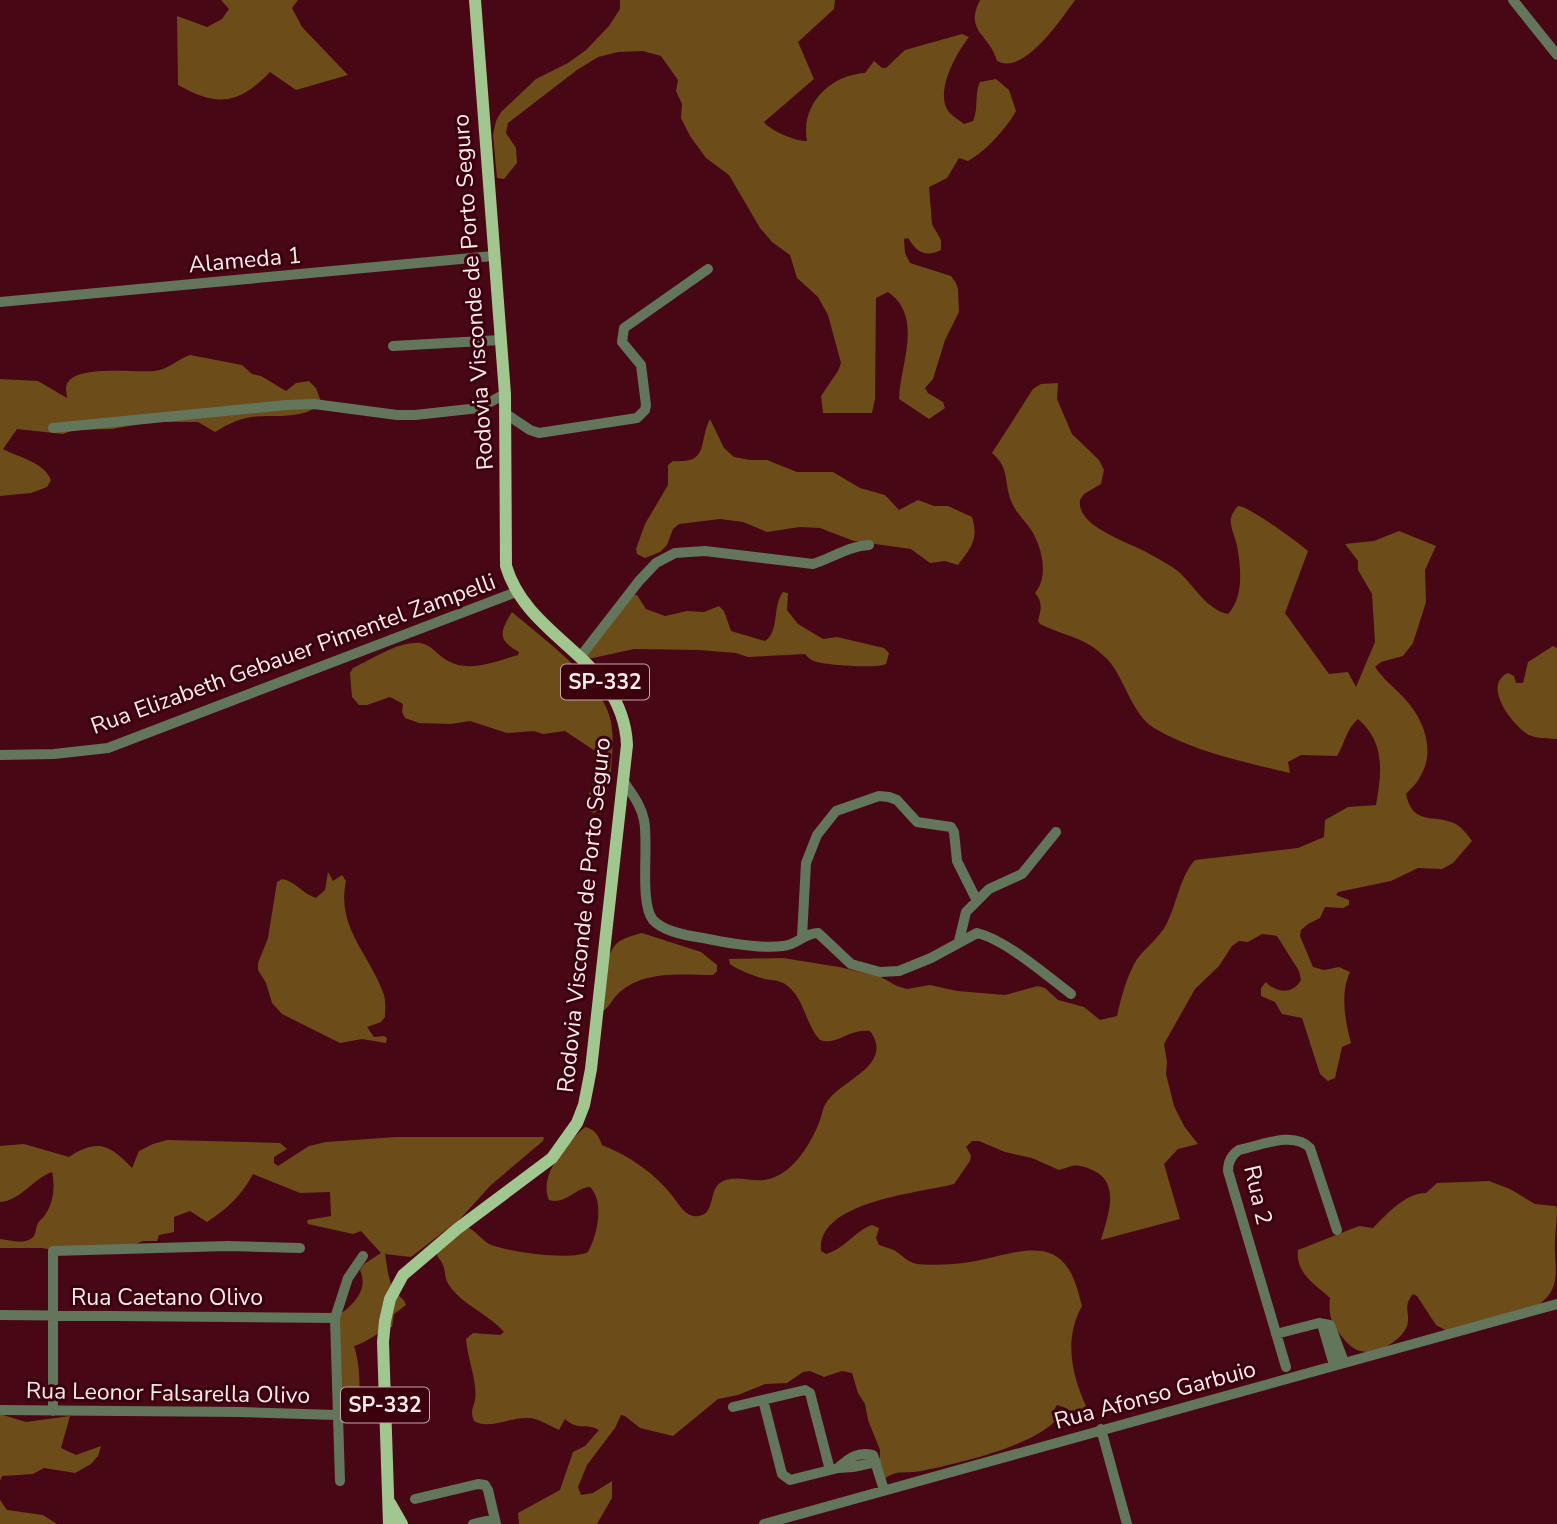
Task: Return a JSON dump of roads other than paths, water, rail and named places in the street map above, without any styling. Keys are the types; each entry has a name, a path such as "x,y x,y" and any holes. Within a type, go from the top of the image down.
{"main road":[{"name":"Rodovia Visconde de Porto Seguro","path":"389,1524 383,1342 390,1299 408,1269 552,1158 573,1130 584,1105 591,1069 624,782 626,732 620,706 607,684 516,592 505,556 505,394 475,0"},
{"name":"Rodovia Visconde de Porto Seguro","path":"388,1499 402,1524"}],"street":[{"path":"1513,0 1557,55"},
{"name":"Alameda 1","path":"0,302 493,256"},
{"path":"506,414 539,433 637,418 646,405 644,371 622,342 624,328 708,269"},
{"path":"393,346 500,340"},
{"path":"53,428 286,405 314,404 366,412 415,415 479,408 505,394"},
{"path":"580,657 639,581 656,563 676,553 705,551 813,564 854,547 869,545"},
{"name":"Rua Elizabeth Gebauer Pimentel Zampelli","path":"0,755 54,754 108,748 516,592"},
{"path":"624,782 639,805 645,821 647,904 652,918 659,926 689,936 724,942 783,947 813,933 822,935 851,964 880,972 899,971 931,958 976,933 986,936 1029,962 1071,994"},
{"path":"802,937 804,873 817,835 836,811 879,796 897,800 917,822 951,827 957,861 977,901"},
{"path":"959,941 966,912 989,889 1022,874 1055,832"},
{"name":"Rua 2","path":"1286,1367 1228,1171 1230,1159 1239,1150 1291,1139 1304,1142 1310,1148 1337,1230"},
{"path":"53,1411 53,1251 228,1246 300,1248"},
{"path":"340,1481 335,1318 348,1278 363,1256"},
{"name":"Rua Afonso Garbuio","path":"764,1524 788,1521 884,1490 1557,1304"},
{"name":"Rua Caetano Olivo","path":"0,1315 335,1318"},
{"path":"1276,1334 1322,1324 1332,1327 1339,1364"},
{"path":"733,1407 805,1390 810,1393 834,1469"},
{"path":"763,1400 782,1474 790,1480 834,1469 850,1457 873,1455 884,1490"},
{"name":"Rua Leonor Falsarella Olivo","path":"0,1410 336,1415"},
{"path":"1101,1429 1127,1524"},
{"path":"415,1499 478,1483 485,1485 495,1521 474,1524"}]}
